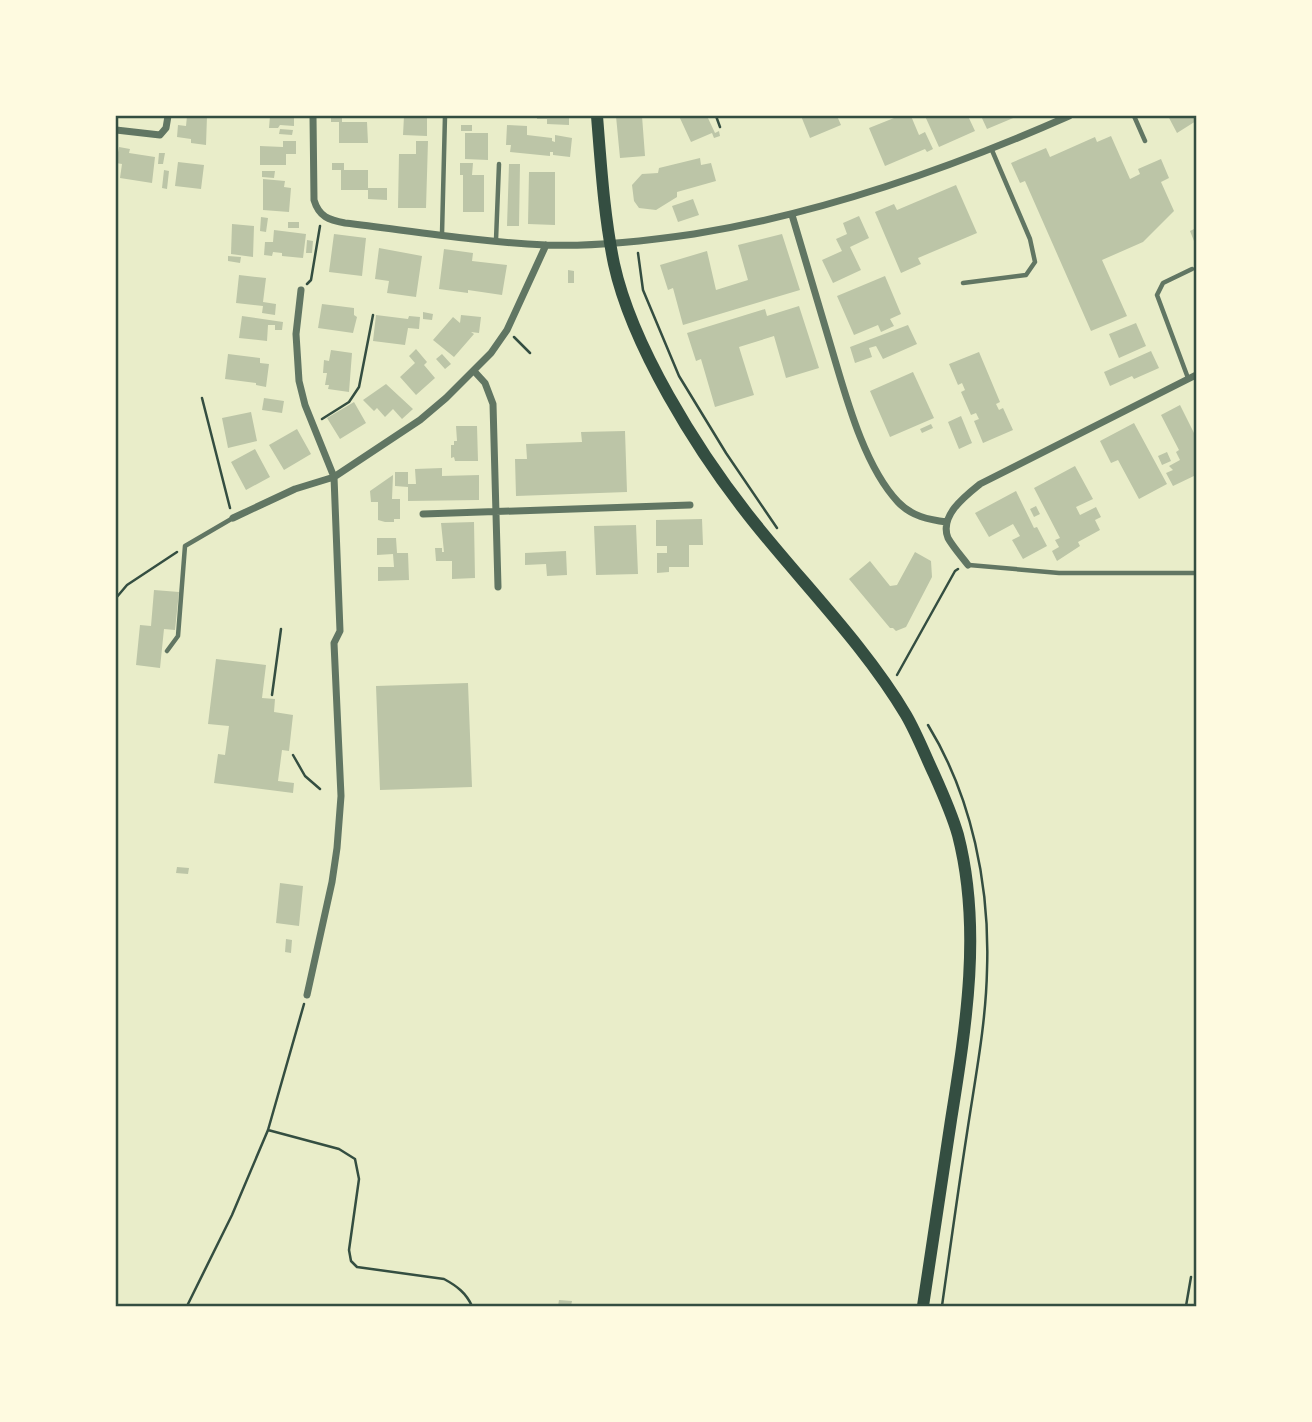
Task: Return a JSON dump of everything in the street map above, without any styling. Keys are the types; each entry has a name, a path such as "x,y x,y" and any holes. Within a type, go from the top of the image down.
{"main road":[{"path":"597,116 611,243 618,278 636,329 655,370 703,452 747,514 845,632 906,716 943,793 957,833 966,873 971,949 965,1029 923,1307"}],"street":[{"path":"116,130 160,135 166,128 168,116"},
{"path":"313,116 314,200 323,217 345,223 546,245 637,241 742,226 792,215 908,179 1069,116"},
{"path":"792,215 847,399 863,443 899,504 924,519 947,522"},
{"path":"233,518 295,489 334,477 420,420 491,353 507,330 546,245"},
{"path":"301,290 296,355 299,382 334,477 340,631 334,643 341,796 332,881 307,995"},
{"path":"474,371 485,383 493,404 498,587"},
{"path":"968,565 947,536 947,522 961,500 980,484 1196,375"},
{"path":"423,514 690,505"}],"lane":[{"path":"442,234 445,116"},
{"path":"1134,116 1145,141"},
{"path":"963,283 1026,275 1035,262 1030,239 990,148"},
{"path":"496,240 499,164"},
{"path":"1188,379 1157,295 1163,283 1192,269"},
{"path":"167,651 178,636 185,546 233,518"},
{"path":"968,565 1059,573 1196,573"}],"path":[{"path":"716,116 720,127"},
{"path":"301,290 312,280 323,217"},
{"path":"637,241 643,290 679,376 726,453 782,534"},
{"path":"313,425 349,402 359,387 373,315"},
{"path":"507,330 530,352"},
{"path":"202,398 233,518"},
{"path":"116,598 127,585 185,546"},
{"path":"885,685 897,675 955,571 968,565"},
{"path":"272,695 281,629"},
{"path":"890,666 897,675"},
{"path":"293,755 305,776 320,789"},
{"path":"187,1307 232,1215 268,1130 307,995"},
{"path":"268,1130 339,1149 355,1159 359,1179 349,1250 351,1261 357,1267 444,1279 456,1286 474,1306"},
{"path":"1186,1307 1191,1277"}],"building":[{"path":"187,116 207,116 206,145 177,137 178,125 186,126"},
{"path":"270,116 294,116 294,126 280,125 278,128 269,128"},
{"path":"331,116 342,116 342,122 367,122 368,143 339,143 339,122 331,122"},
{"path":"404,116 427,117 427,136 403,135"},
{"path":"537,116 569,116 569,125 547,124 547,119 537,119"},
{"path":"616,116 642,116 645,156 620,158"},
{"path":"679,116 707,116 715,133 719,131 720,136 714,138 712,133 691,142"},
{"path":"801,116 837,116 841,125 810,138"},
{"path":"899,116 911,116 919,135 925,132 933,149 927,152 925,149 885,166 869,128"},
{"path":"925,116 968,116 975,131 939,147"},
{"path":"981,116 1018,116 987,129"},
{"path":"1168,116 1196,116 1196,121 1177,133"},
{"path":"461,125 472,125 472,131 461,131"},
{"path":"507,125 527,126 527,135 552,138 555,142 555,135 572,138 570,157 553,155 553,152 550,152 550,156 510,152 511,145 506,145"},
{"path":"280,129 293,130 292,135 279,134"},
{"path":"465,133 488,133 488,160 465,159"},
{"path":"1111,136 1130,179 1140,174 1138,169 1161,159 1169,178 1161,182 1174,211 1143,242 1102,260 1127,316 1091,331 1025,181 1020,183 1011,163 1046,148 1050,157 1095,137 1097,142"},
{"path":"283,141 296,141 296,154 286,154 286,165 260,165 260,146 283,147"},
{"path":"416,141 428,141 426,208 398,208 399,154 416,154"},
{"path":"119,147 130,149 129,153 155,157 152,183 120,178 122,164 116,163"},
{"path":"159,153 165,153 163,164 158,164"},
{"path":"700,158 701,165 711,163 716,181 677,192 677,197 656,210 639,208 634,201 632,185 642,174 658,173 659,168"},
{"path":"178,162 204,165 201,189 175,186"},
{"path":"332,163 344,163 344,170 368,170 368,190 341,190 341,170 332,170"},
{"path":"460,163 473,163 472,175 484,175 484,212 463,212 463,175 460,175"},
{"path":"509,164 520,164 519,226 507,226"},
{"path":"164,170 169,171 167,189 162,188"},
{"path":"262,171 275,171 274,178 262,177"},
{"path":"529,172 555,172 555,225 528,224"},
{"path":"263,179 285,181 284,187 291,188 289,212 263,210"},
{"path":"956,185 977,233 918,258 921,264 901,273 875,212 894,204 897,210"},
{"path":"368,188 387,188 387,200 368,199"},
{"path":"693,199 699,215 678,222 672,206"},
{"path":"859,216 869,238 850,247 861,270 833,283 822,260 842,251 836,239 847,234 843,223"},
{"path":"261,217 268,218 266,232 260,231"},
{"path":"288,222 299,222 299,228 288,228"},
{"path":"232,224 254,226 253,257 231,254"},
{"path":"1196,228 1196,246 1190,231"},
{"path":"274,230 306,234 303,258 282,256 282,253 273,252 272,256 264,255 265,242 273,242"},
{"path":"334,234 366,238 362,276 329,272"},
{"path":"782,234 800,290 683,325 673,288 668,290 660,265 707,251 716,290 748,280 738,245"},
{"path":"307,240 313,241 312,253 306,253"},
{"path":"379,248 422,256 416,297 387,293 389,281 375,279"},
{"path":"444,249 473,253 472,261 507,265 502,295 439,289"},
{"path":"228,256 241,257 240,263 228,261"},
{"path":"568,270 574,271 574,283 568,283"},
{"path":"239,275 266,278 263,302 276,304 275,315 262,313 263,306 236,303"},
{"path":"885,276 901,314 890,319 894,326 881,332 878,325 854,335 837,296"},
{"path":"322,304 354,308 354,315 357,317 353,333 318,328"},
{"path":"799,306 819,368 786,378 774,336 739,347 754,395 715,407 701,359 696,361 687,333 765,309 767,316"},
{"path":"423,312 433,314 432,320 423,319"},
{"path":"376,315 408,319 409,316 420,317 419,329 408,328 405,345 373,341"},
{"path":"461,315 481,317 479,333 471,332 474,334 454,357 433,340 453,317 460,323"},
{"path":"242,316 283,322 282,330 275,330 275,325 268,325 267,341 239,338"},
{"path":"1136,323 1146,346 1119,358 1109,334"},
{"path":"908,325 917,344 883,359 876,346 869,348 872,357 855,363 850,347"},
{"path":"416,349 435,378 416,395 400,377 415,363 409,356"},
{"path":"331,350 352,353 349,392 328,389 329,385 325,385 327,373 323,373 324,360 329,361"},
{"path":"1151,351 1159,368 1110,386 1104,372"},
{"path":"979,352 1000,402 996,404 999,410 1003,408 1013,430 983,443 974,421 979,419 976,413 971,415 961,392 965,390 962,383 958,385 949,364"},
{"path":"228,354 260,358 260,363 269,364 266,387 225,379"},
{"path":"442,354 451,364 445,369 436,359"},
{"path":"913,372 934,418 890,437 870,391"},
{"path":"386,384 413,409 402,419 393,409 385,417 377,408 374,411 363,400"},
{"path":"264,398 284,401 282,413 262,410"},
{"path":"354,402 366,423 340,439 327,418"},
{"path":"1180,405 1196,437 1196,475 1173,486 1166,473 1173,470 1169,466 1180,460 1176,452 1179,450 1161,415"},
{"path":"251,412 257,441 228,448 222,418"},
{"path":"961,416 972,443 959,449 948,422"},
{"path":"1134,423 1167,484 1139,499 1118,460 1111,463 1100,441"},
{"path":"931,424 933,428 922,433 920,429"},
{"path":"456,426 477,426 478,461 455,461 454,457 451,458 451,445 457,441"},
{"path":"297,429 311,454 284,470 269,445"},
{"path":"625,431 627,492 516,496 515,459 527,459 526,444 582,442 581,432"},
{"path":"255,449 270,477 246,490 231,462"},
{"path":"1167,452 1171,461 1162,465 1158,456"},
{"path":"1075,466 1093,499 1076,507 1080,515 1096,507 1101,517 1095,520 1100,530 1078,542 1080,546 1057,561 1052,551 1059,547 1055,540 1060,538 1034,488"},
{"path":"442,468 442,476 479,475 479,500 408,501 408,487 395,486 395,472 408,472 408,484 416,484 415,469"},
{"path":"393,475 392,499 400,499 400,519 385,522 378,520 378,502 371,502 370,491"},
{"path":"1016,491 1034,528 1037,527 1047,546 1023,559 1012,540 1020,536 1013,524 989,537 975,513"},
{"path":"1036,506 1040,514 1034,517 1030,509"},
{"path":"702,519 703,545 689,545 689,567 669,567 669,572 657,573 657,553 667,553 667,546 656,546 656,520"},
{"path":"474,522 475,578 452,579 452,561 436,561 435,548 442,548 444,552 441,523"},
{"path":"636,525 638,574 596,575 594,526"},
{"path":"377,538 396,538 397,553 408,553 409,580 378,581 378,567 394,567 393,554 377,555"},
{"path":"566,551 567,575 547,576 546,564 525,565 525,553"},
{"path":"915,552 931,561 932,577 906,627 896,631 890,628 849,579 870,561 890,586 897,585"},
{"path":"154,590 179,592 175,630 164,629 160,668 136,665 140,625 151,626"},
{"path":"216,659 266,665 262,698 275,699 274,712 293,715 289,751 282,750 278,781 294,783 293,793 214,783 218,754 225,755 229,726 208,724"},
{"path":"468,683 472,787 380,790 376,686"},
{"path":"177,867 189,868 188,874 176,873"},
{"path":"280,883 303,886 299,926 276,923"},
{"path":"286,939 292,940 291,953 285,952"},
{"path":"559,1300 572,1301 571,1306 558,1306"}]}
